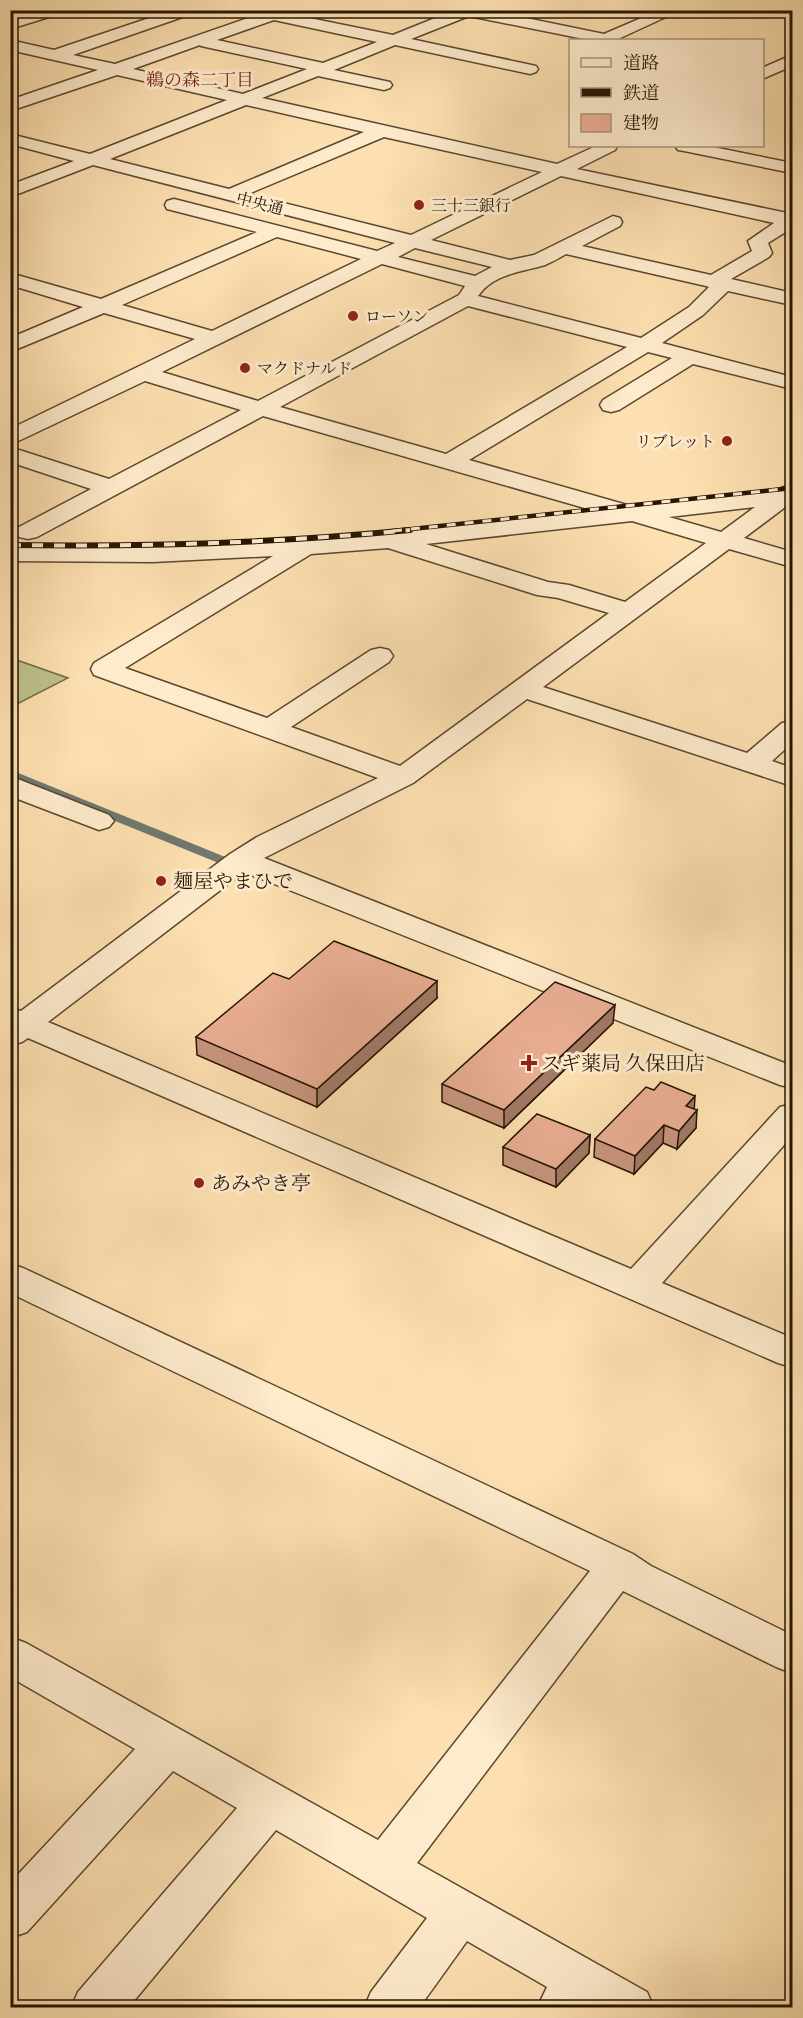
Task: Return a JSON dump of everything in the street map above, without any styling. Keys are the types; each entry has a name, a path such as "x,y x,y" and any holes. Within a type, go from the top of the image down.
{"street":[{"path":"10,25 57,10"},
{"path":"56,55 189,10"},
{"path":"252,10 280,13 531,69"},
{"path":"608,39 674,10"},
{"path":"10,192 467,11 601,39"},
{"path":"10,106 280,13"},
{"path":"200,41 384,85"},
{"path":"10,45 382,131 791,220"},
{"path":"764,73 792,60"},
{"path":"764,73 792,78"},
{"path":"230,195 382,131"},
{"name":"中央通","path":"10,139 510,266"},
{"path":"10,438 607,147"},
{"path":"689,147 792,168"},
{"path":"21,165 88,182"},
{"name":"中央通","path":"154,200 379,258 471,291 643,345 792,383"},
{"path":"449,462 696,311 719,283 762,253 758,241 791,220"},
{"path":"19,532 112,488 260,408 471,291 510,266 540,260 613,222"},
{"path":"10,346 276,231"},
{"path":"564,248 792,299"},
{"path":"10,279 213,339"},
{"path":"611,405 689,357"},
{"path":"142,373 792,560"},
{"path":"10,454 112,488"},
{"path":"10,554 153,555 305,548 633,514 790,494"},
{"path":"15,1026 241,860 268,843 403,777 790,494"},
{"path":"19,532 160,532 294,527 335,529 104,669 403,777"},
{"path":"390,540 546,590 560,590 629,611"},
{"path":"10,580 58,554"},
{"path":"270,729 380,656"},
{"path":"523,689 792,777"},
{"path":"752,764 792,729"},
{"path":"10,785 99,821"},
{"path":"241,860 792,1078"},
{"path":"15,1026 792,1353"},
{"path":"637,1287 792,1115"},
{"path":"10,1277 618,1566 636,1578 792,1655"},
{"path":"385,1868 618,1566"},
{"path":"10,1655 460,1912 571,1994 629,2007"},
{"path":"10,1917 168,1745"},
{"path":"96,2007 270,1803"},
{"path":"389,2007 460,1912"}],"green space":[{"path":"11,658 68,678 11,707"}],"building":[{"path":"334,941 437,981 317,1089 196,1037 273,973 289,979"},
{"name":"スギ薬局 久保田店","path":"555,982 615,1005 504,1110 442,1084"},
{"path":"661,1082 695,1096 686,1106 697,1110 679,1131 664,1125 635,1156 595,1139 646,1087 654,1090"},
{"path":"537,1114 590,1135 556,1169 503,1147"}],"waterway":[{"path":"10,774 222,860"}],"railway":[{"path":"393,531 792,488"},
{"path":"10,545 210,543 410,530"}],"place":[{"name":"三十三銀行","path":"419,205"},
{"name":"ローソン","path":"353,316"},
{"name":"マクドナルド","path":"245,368"},
{"name":"リブレット","path":"727,441"},
{"name":"麺屋やまひで","path":"161,881"},
{"name":"スギ薬局 久保田店","path":"529,1063"},
{"name":"あみやき亭","path":"199,1183"}],"district":[{"name":"鵜の森二丁目","path":"200,80"}]}
